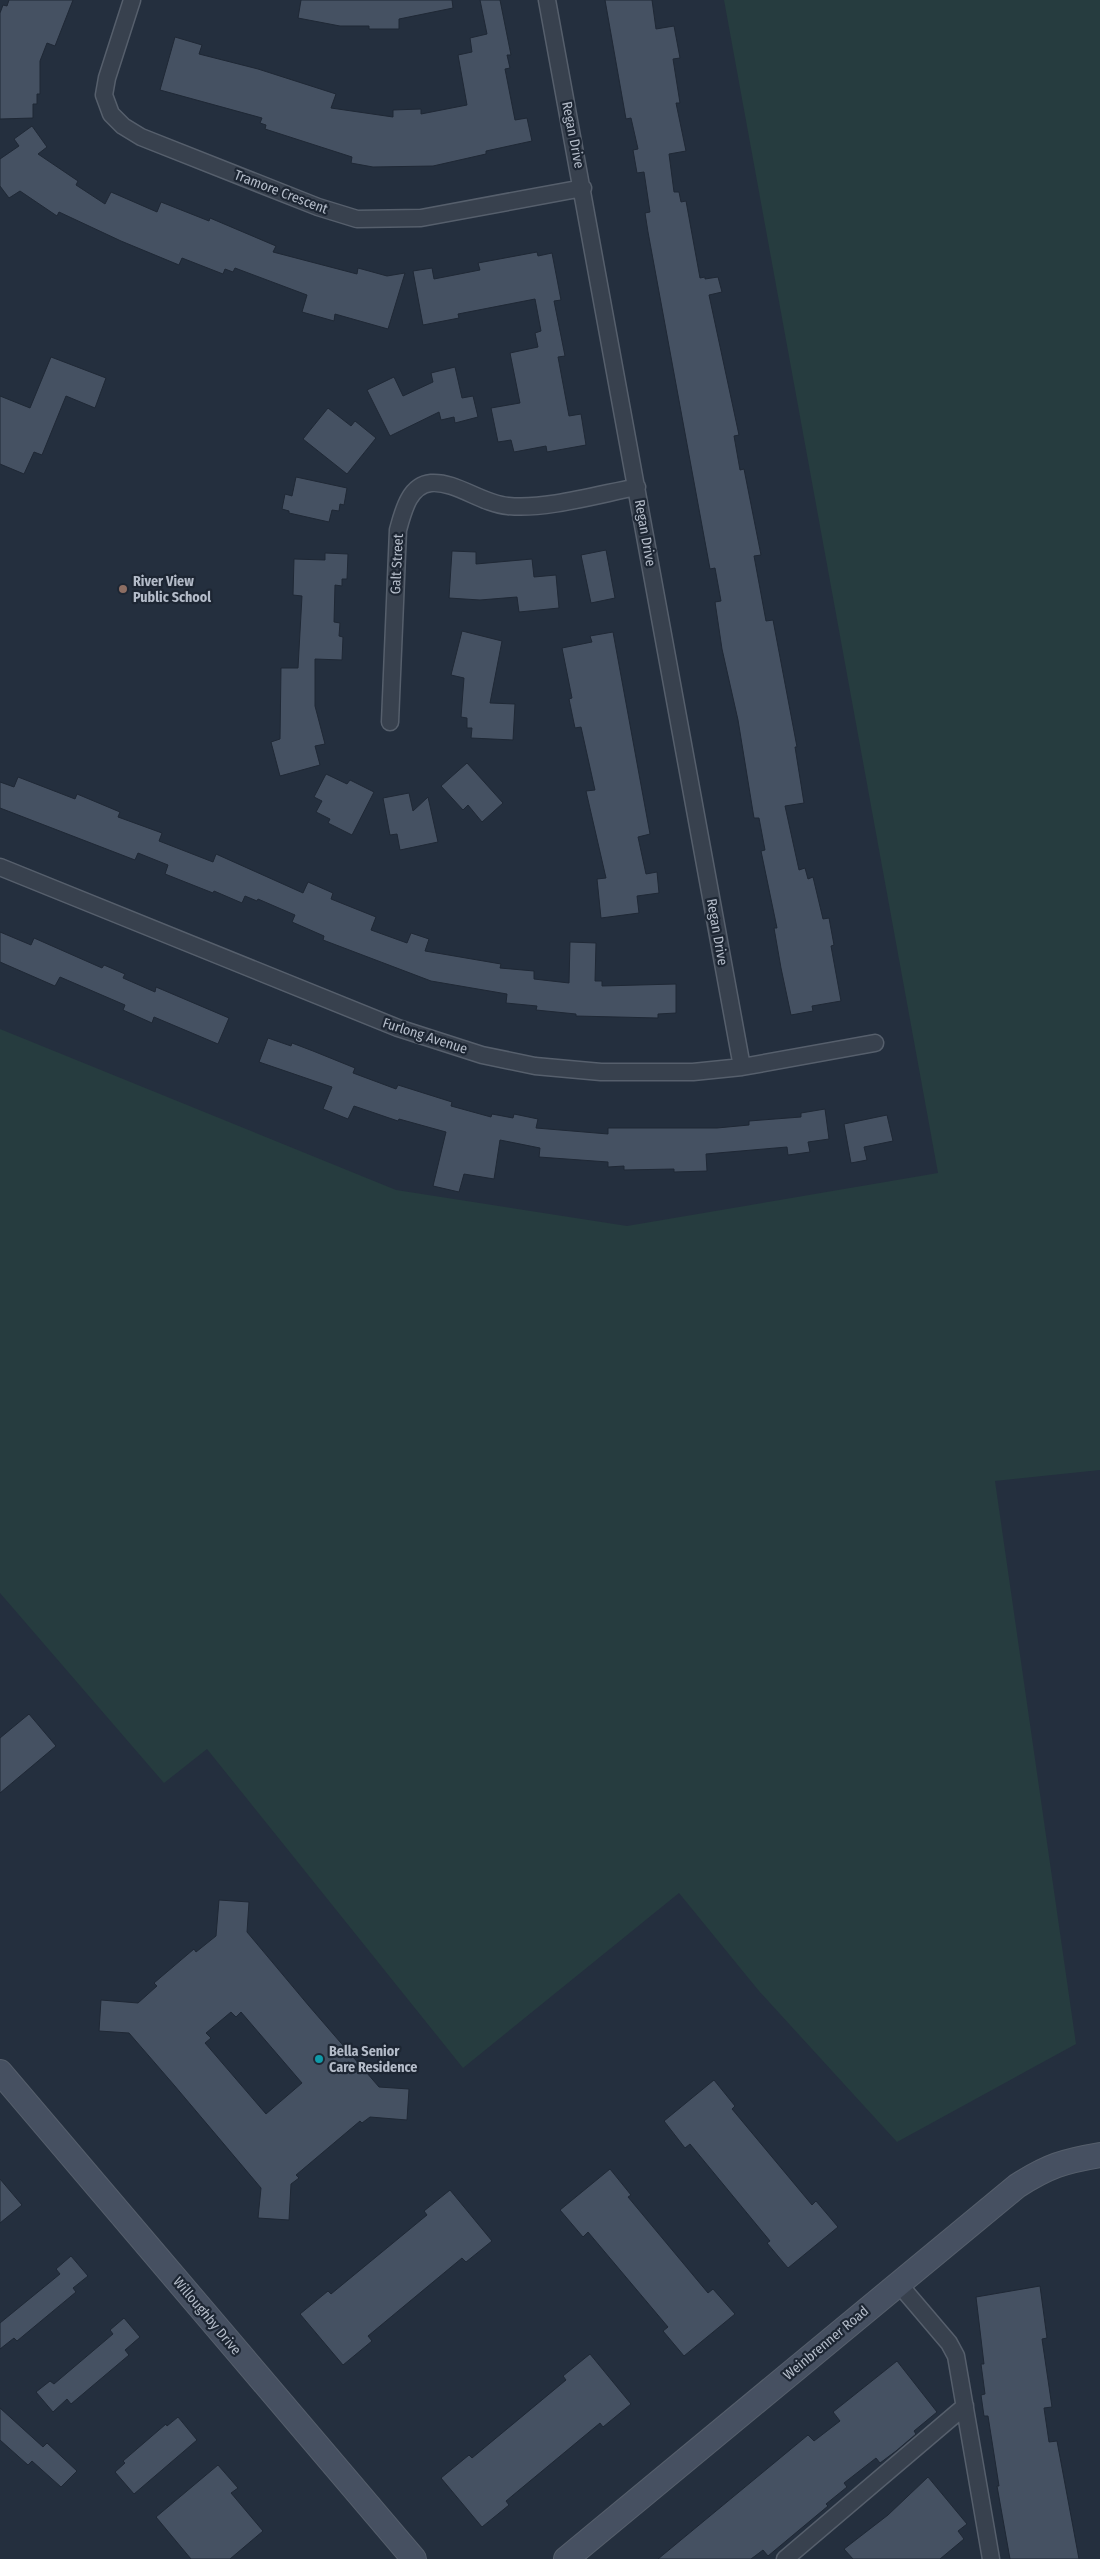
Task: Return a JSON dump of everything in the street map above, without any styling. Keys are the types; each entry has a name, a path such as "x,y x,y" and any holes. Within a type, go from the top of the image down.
{"street":[{"name":"Tramore Crescent","path":"132,0 107,78 104,95 111,114 123,126 141,137 318,207 357,218 421,218 583,188"},
{"name":"Regan Drive","path":"548,0 742,1067"},
{"name":"Galt Street","path":"390,722 398,530 404,510 415,490 430,483 448,484 487,502 508,506 546,504 637,487"},
{"name":"Furlong Avenue","path":"0,867 398,1028 482,1054 543,1067 601,1072 693,1072 742,1067 875,1043"},
{"name":"Willoughby Drive","path":"0,2072 414,2559"},
{"name":"Weinbrenner Road","path":"566,2559 991,2205 1043,2169 1072,2160 1100,2155"},
{"path":"898,2283 953,2349 965,2406 991,2559"},
{"path":"785,2559 965,2406"}],"green space":[{"path":"724,0 1100,0 1100,1470 995,1481 1076,2044 897,2142 759,1991 679,1893 463,2068 207,1749 164,1783 0,1593 0,1029 396,1190 627,1226 938,1173"}],"building":[{"path":"9,0 73,0 55,46 47,43 40,61 40,94 37,94 37,104 33,104 33,118 0,119 0,13 3,5 7,6"},
{"path":"301,0 452,0 453,8 399,19 399,29 369,29 369,26 340,26 298,18"},
{"path":"480,0 500,0 511,55 507,55 510,68 505,69 515,120 527,118 532,141 486,151 486,154 433,166 373,167 351,163 352,157 265,129 266,125 260,123 262,118 160,90 175,37 202,45 199,54 258,69 336,94 331,108 393,117 393,110 421,109 421,114 467,105 458,55 472,52 470,38 487,34"},
{"path":"605,0 652,0 656,29 674,26 680,58 673,59 680,103 676,103 686,151 669,154 674,192 679,192 681,202 686,201 700,278 718,277 722,292 709,295 739,435 734,436 740,470 744,469 761,555 754,556 766,621 773,620 797,747 795,747 804,803 785,806 799,870 805,868 808,879 813,877 823,919 829,918 834,945 831,946 841,1001 812,1006 813,1011 791,1015 781,968 774,928 777,928 761,851 765,850 759,818 754,818 738,720 722,649 715,602 721,601 715,568 710,569 648,232 645,213 650,212 644,172 637,173 633,150 638,149 631,118 626,119"},
{"path":"32,126 47,147 38,154 78,181 76,185 105,204 111,192 157,212 161,202 209,221 210,218 276,246 273,252 357,274 358,268 387,276 405,273 388,329 335,314 334,321 302,312 307,295 235,268 233,272 225,269 223,274 182,258 179,265 59,212 57,216 20,191 9,198 0,186 0,159 19,146 14,139"},
{"path":"537,252 538,256 552,253 561,300 554,301 565,356 558,357 569,416 581,414 586,445 547,452 546,446 514,452 511,440 498,442 491,408 520,403 510,353 538,347 535,333 541,331 535,299 458,314 459,318 423,325 413,271 432,268 434,279 480,270 478,263"},
{"path":"51,357 106,378 95,408 66,396 42,455 34,452 24,474 0,464 0,396 30,408"},
{"path":"455,367 462,398 473,396 478,417 455,423 454,417 441,420 439,412 390,436 367,390 394,377 403,396 433,382 431,373"},
{"path":"328,408 351,426 355,421 376,438 347,474 303,439"},
{"path":"296,477 347,488 344,505 340,504 339,511 332,510 329,522 289,513 289,511 282,509 285,494 292,496"},
{"path":"606,550 615,598 591,603 581,555"},
{"path":"452,551 476,552 476,564 532,559 534,577 556,575 559,608 519,612 517,597 480,600 449,598"},
{"path":"325,553 348,554 347,579 342,579 342,586 335,585 334,622 340,623 339,636 343,637 342,660 315,659 315,706 325,744 315,746 320,765 280,776 271,742 280,739 281,668 298,668 302,596 293,595 294,559 325,560"},
{"path":"462,631 502,641 490,703 515,704 513,740 471,738 472,728 467,728 467,718 461,717 464,678 451,675"},
{"path":"613,632 650,834 638,837 646,874 657,872 659,893 637,896 639,913 601,918 597,879 606,878 586,791 595,790 581,727 575,728 569,699 572,698 562,648 592,642 590,636"},
{"path":"467,763 503,803 482,822 468,805 463,810 441,786"},
{"path":"326,774 347,784 350,780 374,792 352,835 328,823 330,819 316,812 322,801 314,797"},
{"path":"18,777 75,799 77,794 120,812 118,817 162,833 159,841 213,862 216,854 303,893 308,882 333,893 331,899 376,917 371,930 407,943 411,933 429,939 425,951 501,964 500,968 534,971 534,979 569,983 570,942 596,943 595,981 602,981 602,986 676,984 676,1013 658,1014 658,1018 576,1016 576,1014 536,1010 537,1006 506,1003 507,994 431,981 323,940 324,936 292,922 295,915 258,899 257,901 245,896 242,903 214,891 213,893 165,874 168,865 138,853 135,860 0,808 0,782 14,787"},
{"path":"409,793 413,811 428,797 438,842 400,850 397,834 390,835 383,798"},
{"path":"0,932 31,945 34,938 102,968 104,965 125,974 123,978 155,992 156,987 229,1018 218,1044 154,1017 152,1023 123,1010 125,1005 60,977 55,986 0,962"},
{"path":"268,1038 291,1046 292,1043 313,1051 355,1068 353,1073 396,1089 398,1085 452,1102 451,1106 491,1117 492,1114 513,1118 514,1114 538,1119 536,1128 608,1134 608,1128 717,1128 749,1125 749,1121 801,1117 801,1113 825,1109 829,1139 808,1142 810,1152 788,1155 787,1147 706,1154 707,1171 674,1172 674,1169 624,1170 624,1166 608,1167 608,1162 539,1157 540,1148 500,1140 494,1179 464,1174 459,1192 433,1186 446,1132 399,1119 398,1121 354,1106 348,1119 323,1109 332,1087 259,1062"},
{"path":"887,1115 893,1141 864,1147 867,1160 851,1163 844,1124"},
{"path":"29,1714 56,1746 0,1793 0,1738"},
{"name":"Bella Senior Care Residence","path":"219,1900 249,1902 247,1932 309,2006 379,2087 409,2089 407,2120 370,2117 362,2123 360,2121 296,2175 299,2178 291,2184 289,2220 258,2218 261,2188 174,2085 129,2033 99,2031 101,2000 138,2003 157,1986 154,1983 194,1949 196,1952 216,1936","holes":["231,2012 236,2017 241,2012 302,2083 266,2114 205,2043 211,2038 206,2033"]},
{"path":"714,2080 735,2106 732,2109 812,2205 816,2201 838,2227 788,2268 767,2243 770,2241 690,2144 685,2148 664,2121"},
{"path":"610,2169 631,2195 628,2197 708,2293 713,2289 735,2314 684,2356 663,2331 668,2327 588,2232 583,2237 560,2210"},
{"path":"0,2179 22,2205 0,2223"},
{"path":"450,2190 492,2241 466,2262 462,2258 368,2336 372,2341 343,2365 300,2314 328,2291 331,2294 427,2215 424,2211"},
{"path":"71,2256 88,2276 73,2288 76,2292 17,2341 14,2338 0,2349 0,2323 60,2274 56,2269"},
{"path":"1040,2286 1047,2338 1042,2339 1052,2407 1044,2408 1049,2442 1057,2441 1079,2559 1010,2559 997,2486 999,2486 988,2416 984,2416 981,2395 985,2394 981,2364 984,2364 976,2297"},
{"path":"124,2318 140,2337 125,2350 129,2355 71,2404 67,2399 53,2412 36,2392 50,2381 54,2384 113,2334 110,2330"},
{"path":"590,2354 631,2404 603,2427 600,2423 506,2501 509,2505 482,2527 441,2478 469,2455 472,2458 566,2380 563,2376"},
{"path":"897,2361 937,2412 914,2431 916,2434 896,2451 880,2463 876,2458 844,2483 847,2487 826,2504 828,2506 768,2556 763,2550 751,2559 658,2559 808,2435 814,2441 840,2421 833,2412"},
{"path":"0,2408 43,2447 47,2443 77,2471 61,2487 32,2461 28,2465 0,2440"},
{"path":"178,2417 197,2440 134,2494 115,2472 125,2463 123,2461 166,2424 167,2426"},
{"path":"218,2465 238,2488 231,2493 263,2531 230,2559 191,2559 156,2517"},
{"path":"928,2477 967,2524 958,2531 964,2539 940,2559 853,2559 844,2549 888,2515"}],"place":[{"name":"River View Public School","path":"123,589"},
{"name":"Bella Senior Care Residence","path":"319,2059"}]}
